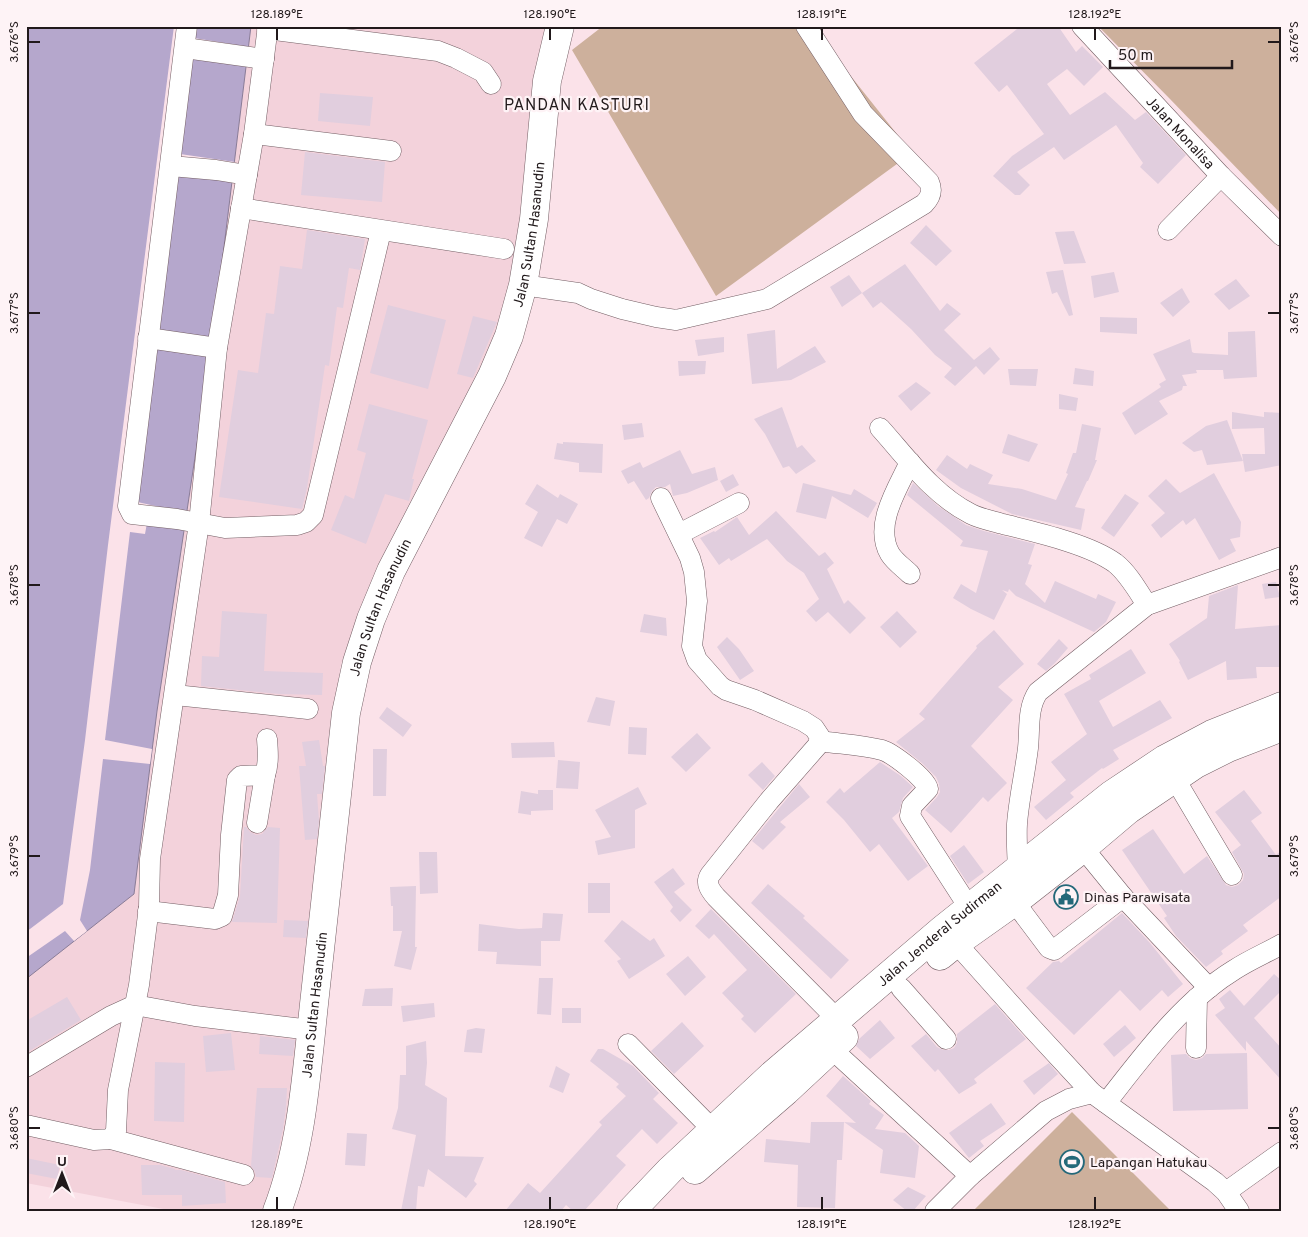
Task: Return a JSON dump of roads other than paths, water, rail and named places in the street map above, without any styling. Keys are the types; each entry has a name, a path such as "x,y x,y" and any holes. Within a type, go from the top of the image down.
{"highway":[{"name":"Jalan Sultan Hasanudin","path":"277,1211 288,1178 296,1140 311,1030 346,713 357,662 371,619 391,571 492,376 509,336 523,286 534,219 547,80 560,26"},
{"name":"Jalan Jenderal Sudirman","path":"652,1211 682,1181 765,1110 828,1035 901,988 956,942 1111,795 1165,759 1212,734 1282,706"},
{"name":"Jalan Jenderal Sudirman","path":"631,1211 670,1170 713,1130 828,1035 970,909 1013,889 1084,848 1128,810 1196,764 1228,748 1282,727"}],"street":[{"path":"187,26 128,506 132,514 225,528 297,525 306,522 314,515 381,231"},
{"path":"523,286 578,293 622,309 656,318 676,320 768,299 924,204 930,198 929,182 864,114 806,26"},
{"name":"Jalan Monalisa","path":"1082,26 1222,176 1282,236"},
{"path":"111,1139 116,1131 118,1090 135,1005 148,911 150,859 199,523 218,348 254,134 267,28 438,51 483,72 491,84"},
{"path":"185,48 264,59"},
{"path":"254,134 391,151"},
{"path":"171,166 247,175"},
{"path":"1168,230 1222,176"},
{"path":"242,208 504,249"},
{"path":"148,338 218,348"},
{"path":"880,428 935,489 952,503 973,515 1047,535 1096,552 1115,563 1147,606"},
{"path":"910,462 893,499 886,520 884,538 891,555 910,574"},
{"path":"661,498 690,558 694,572 697,601 692,646 697,660 720,686 726,690 755,700 803,721 818,732 820,741"},
{"path":"679,534 739,503"},
{"path":"1123,897 1054,950 1049,948 1013,889 1017,826 1034,698 1038,692 1147,606 1282,557"},
{"path":"175,695 308,709"},
{"path":"257,823 267,770 267,739"},
{"path":"820,741 883,750 920,776 928,789 912,806 910,816 970,909"},
{"path":"820,741 710,875 708,882 710,890 828,1035 970,1176"},
{"path":"148,911 215,919 222,916 228,895 231,835 237,780 241,776 265,775"},
{"path":"1175,779 1232,875"},
{"path":"1084,848 1203,993 1196,1048"},
{"path":"956,942 1031,1027 1099,1098 1216,1182 1226,1192 1239,1211"},
{"path":"935,1211 970,1176 1046,1111 1069,1099 1099,1098 1144,1055 1203,993 1233,970 1280,948"},
{"path":"901,988 946,1039"},
{"path":"26,1067 111,1016 135,1005 195,1016 311,1030"},
{"path":"628,1044 713,1130"},
{"path":"26,1125 94,1140 111,1139 244,1175"},
{"path":"1226,1192 1282,1152"}],"place":[{"name":"Dinas Parawisata","path":"1066,897"},
{"name":"Lapangan Hatukau","path":"1072,1162"}],"district":[{"name":"PANDAN KASTURI","path":"577,104"}]}
